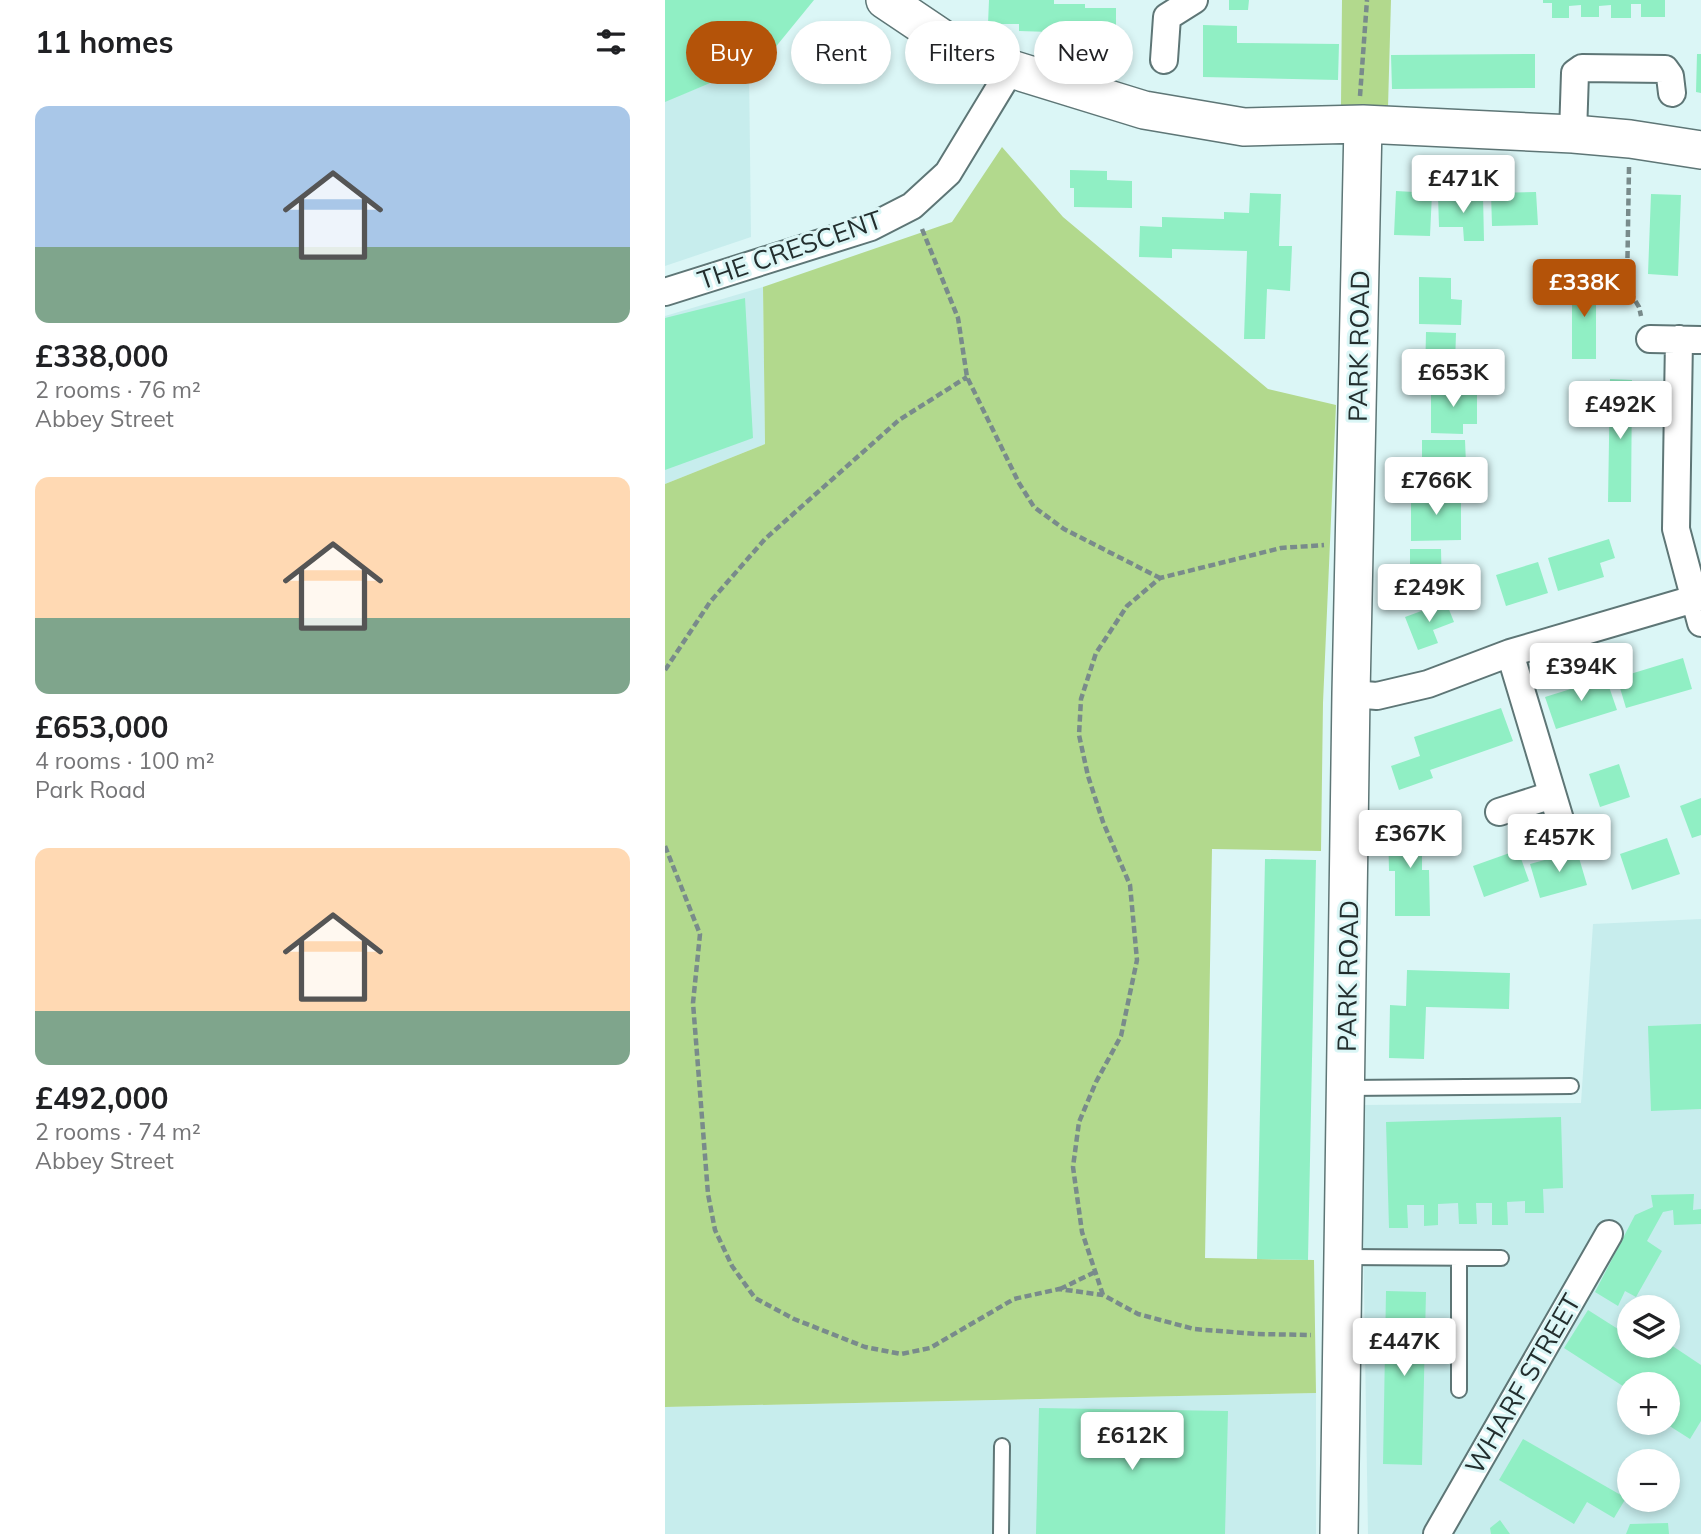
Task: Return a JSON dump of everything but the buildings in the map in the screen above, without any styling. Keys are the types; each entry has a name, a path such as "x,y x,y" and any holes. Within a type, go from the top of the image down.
{"street":[{"path":"1164,60 1163,9 1194,0"},
{"path":"899,4 921,21"},
{"path":"1573,134 1575,74 1582,68 1665,69 1670,76 1672,93"},
{"path":"1020,72 1144,110 1244,127 1363,124 1573,134 1630,139 1701,150"},
{"name":"THE CRESCENT","path":"665,292 871,227 912,205 948,173 1002,84"},
{"name":"PARK ROAD","path":"1339,1534 1340,1335 1363,124"},
{"path":"1351,694 1377,696 1428,684 1510,653 1699,606 1676,530 1690,339 1650,339"},
{"path":"1510,653 1565,836"},
{"path":"1499,811 1552,795"},
{"name":"WHARF STREET","path":"1437,1534 1609,1234"}],"lane":[{"path":"1346,1088 1571,1086"},
{"path":"1342,1257 1501,1258"},
{"path":"1459,1258 1459,1390"},
{"path":"1001,1534 1002,1446"}],"path":[{"path":"1363,124 1360,95 1367,0"},
{"path":"1630,139 1627,287 1639,307 1644,329 1650,339"},
{"path":"912,205 958,318 967,377 1034,507 1064,529 1160,578"},
{"path":"665,670 710,602 765,539 899,420 967,377"},
{"path":"1103,1295 1082,1232 1073,1167 1079,1122 1096,1082 1121,1036 1137,960 1130,885 1087,776 1079,735 1081,699 1096,653 1126,606 1160,578 1280,548 1356,542"},
{"path":"665,846 700,934 693,1003 708,1194 715,1230 732,1266 755,1298 794,1319 853,1342 901,1354 930,1348 1014,1299 1059,1290 1095,1272"},
{"path":"1059,1290 1103,1295 1138,1314 1194,1329 1257,1334 1340,1335"}],"shaded area":[{"path":"708,84 749,84 751,237 665,266 665,101"},
{"path":"763,287 765,444 665,484 665,316"},
{"path":"1701,919 1701,1534 1368,1534 1361,1105 1581,1103 1593,924"},
{"path":"1316,1393 1316,1534 665,1534 665,1407"}],"green space":[{"path":"1342,0 1391,0 1388,107 1341,105"},
{"path":"1002,147 1063,217 1268,389 1336,405 1323,703 1321,851 1212,849 1205,1258 1314,1260 1316,1393 665,1407 665,484 765,444 763,287 952,222"}]}
